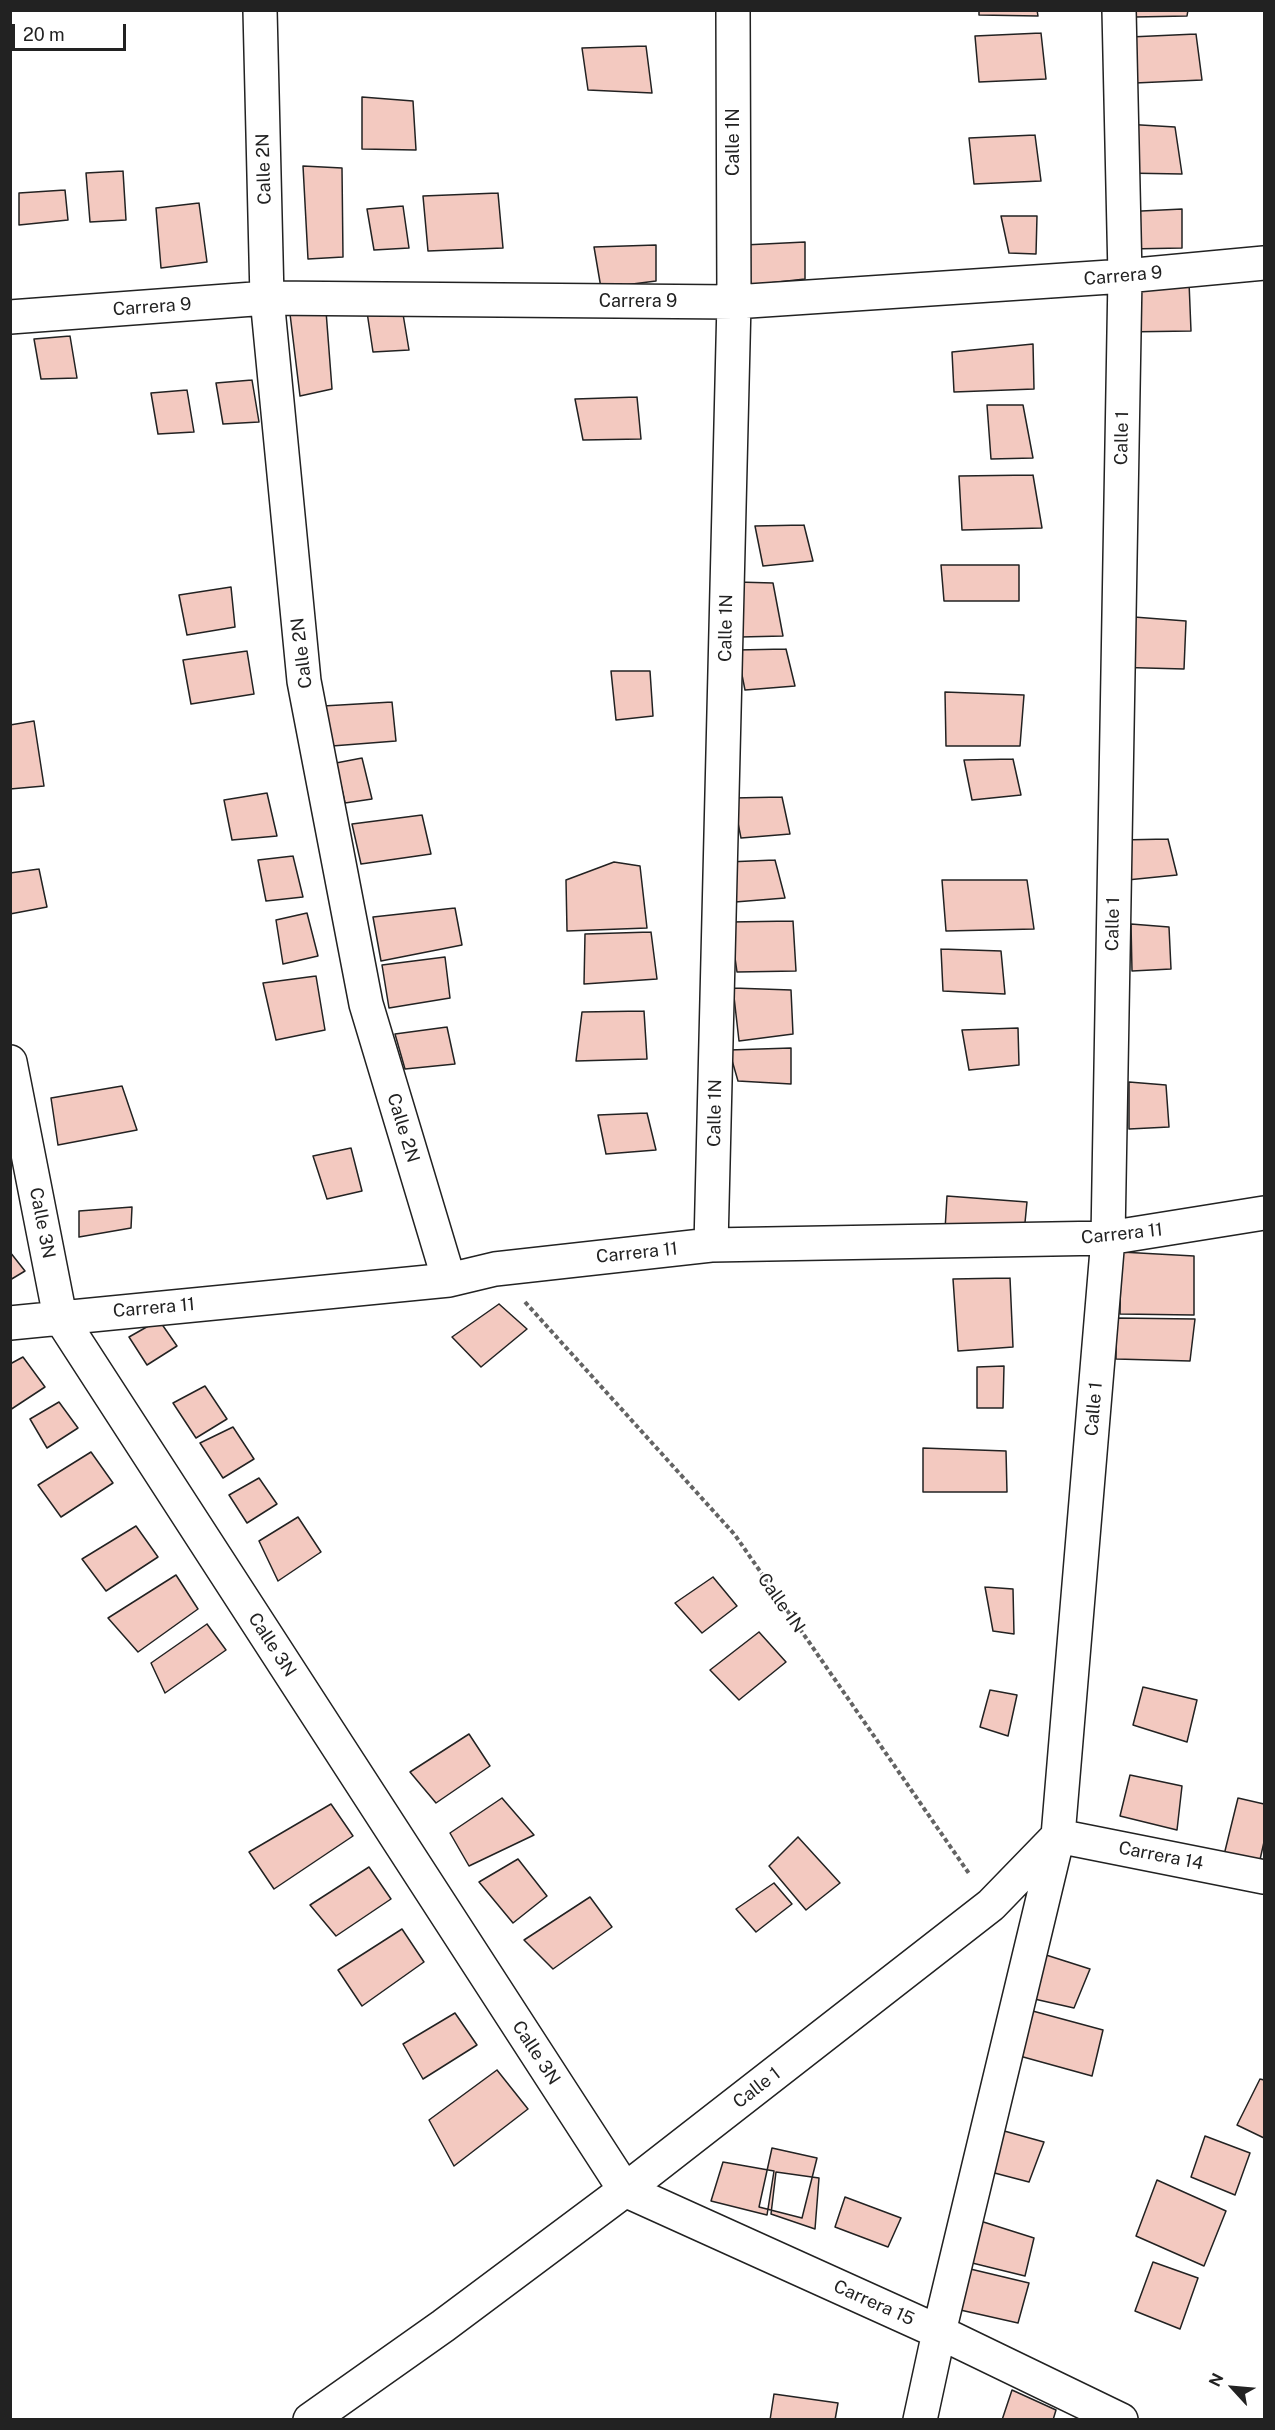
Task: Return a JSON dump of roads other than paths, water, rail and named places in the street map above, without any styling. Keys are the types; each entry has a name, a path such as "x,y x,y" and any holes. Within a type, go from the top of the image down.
{"street":[{"name":"Calle 2N","path":"260,10 267,298 304,681 366,1004 449,1280"},
{"name":"Calle 1N","path":"711,1245 734,302 733,10"},
{"name":"Calle 1","path":"920,2420 1058,1836 1108,1238 1125,276 1119,10"},
{"name":"Carrera 9","path":"10,317 267,298 734,302 1125,276 1264,263"},
{"name":"Calle 3N","path":"10,1062 60,1317 625,2190"},
{"name":"Carrera 11","path":"10,1323 449,1280 495,1269 711,1245 1108,1238 1264,1213"},
{"name":"Calle 1","path":"310,2420 443,2326 625,2190 991,1905 1058,1836"},
{"name":"Carrera 14","path":"1058,1836 1264,1877"},
{"name":"Carrera 15","path":"625,2190 939,2332 1121,2420"}]}
